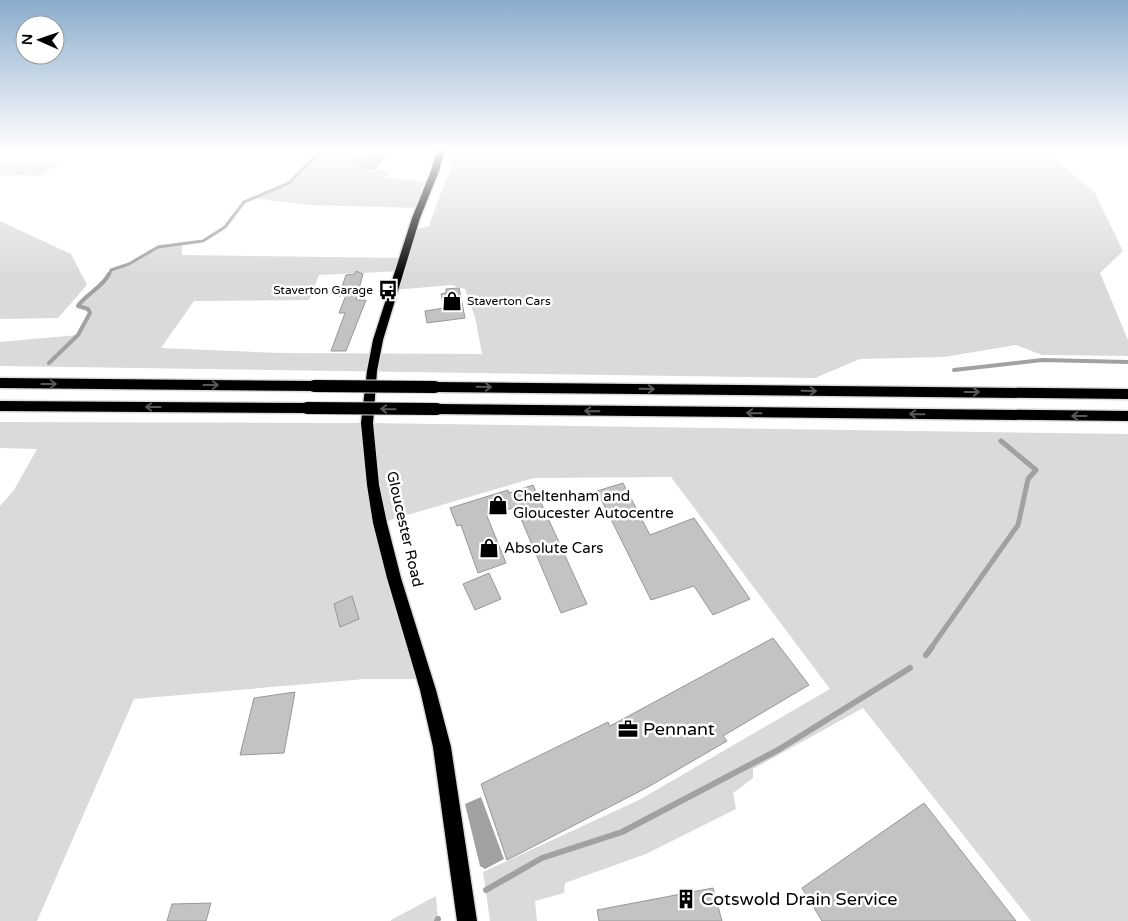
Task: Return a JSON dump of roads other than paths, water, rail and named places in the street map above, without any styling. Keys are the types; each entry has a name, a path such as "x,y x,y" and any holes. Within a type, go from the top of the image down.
{"highway":[{"path":"0,383 1128,394"},
{"path":"0,406 1128,416"}],"main road":[{"name":"Gloucester Road","path":"427,192 416,218 378,340 372,372 367,423 373,485 380,523 394,578 428,690 442,747 467,921"}],"waterway":[{"path":"109,275 111,270 129,264 158,247 203,241 225,227 244,202 268,192"},
{"path":"49,363 78,335 90,313 88,309 78,306 109,274"},
{"path":"954,370 1042,360 1128,362"},
{"path":"931,648 1018,525 1028,479 1036,470 1001,441"},
{"path":"926,655 932,647"},
{"path":"486,890 542,858 622,832 778,750 910,668"}],"place":[{"name":"Staverton Garage","path":"388,290"},
{"name":"Staverton Cars","path":"452,301"},
{"name":"Cheltenham and Gloucester Autocentre","path":"498,505"},
{"name":"Absolute Cars","path":"489,548"},
{"name":"Pennant","path":"628,729"},
{"name":"Cotswold Drain Service","path":"686,899"}]}
